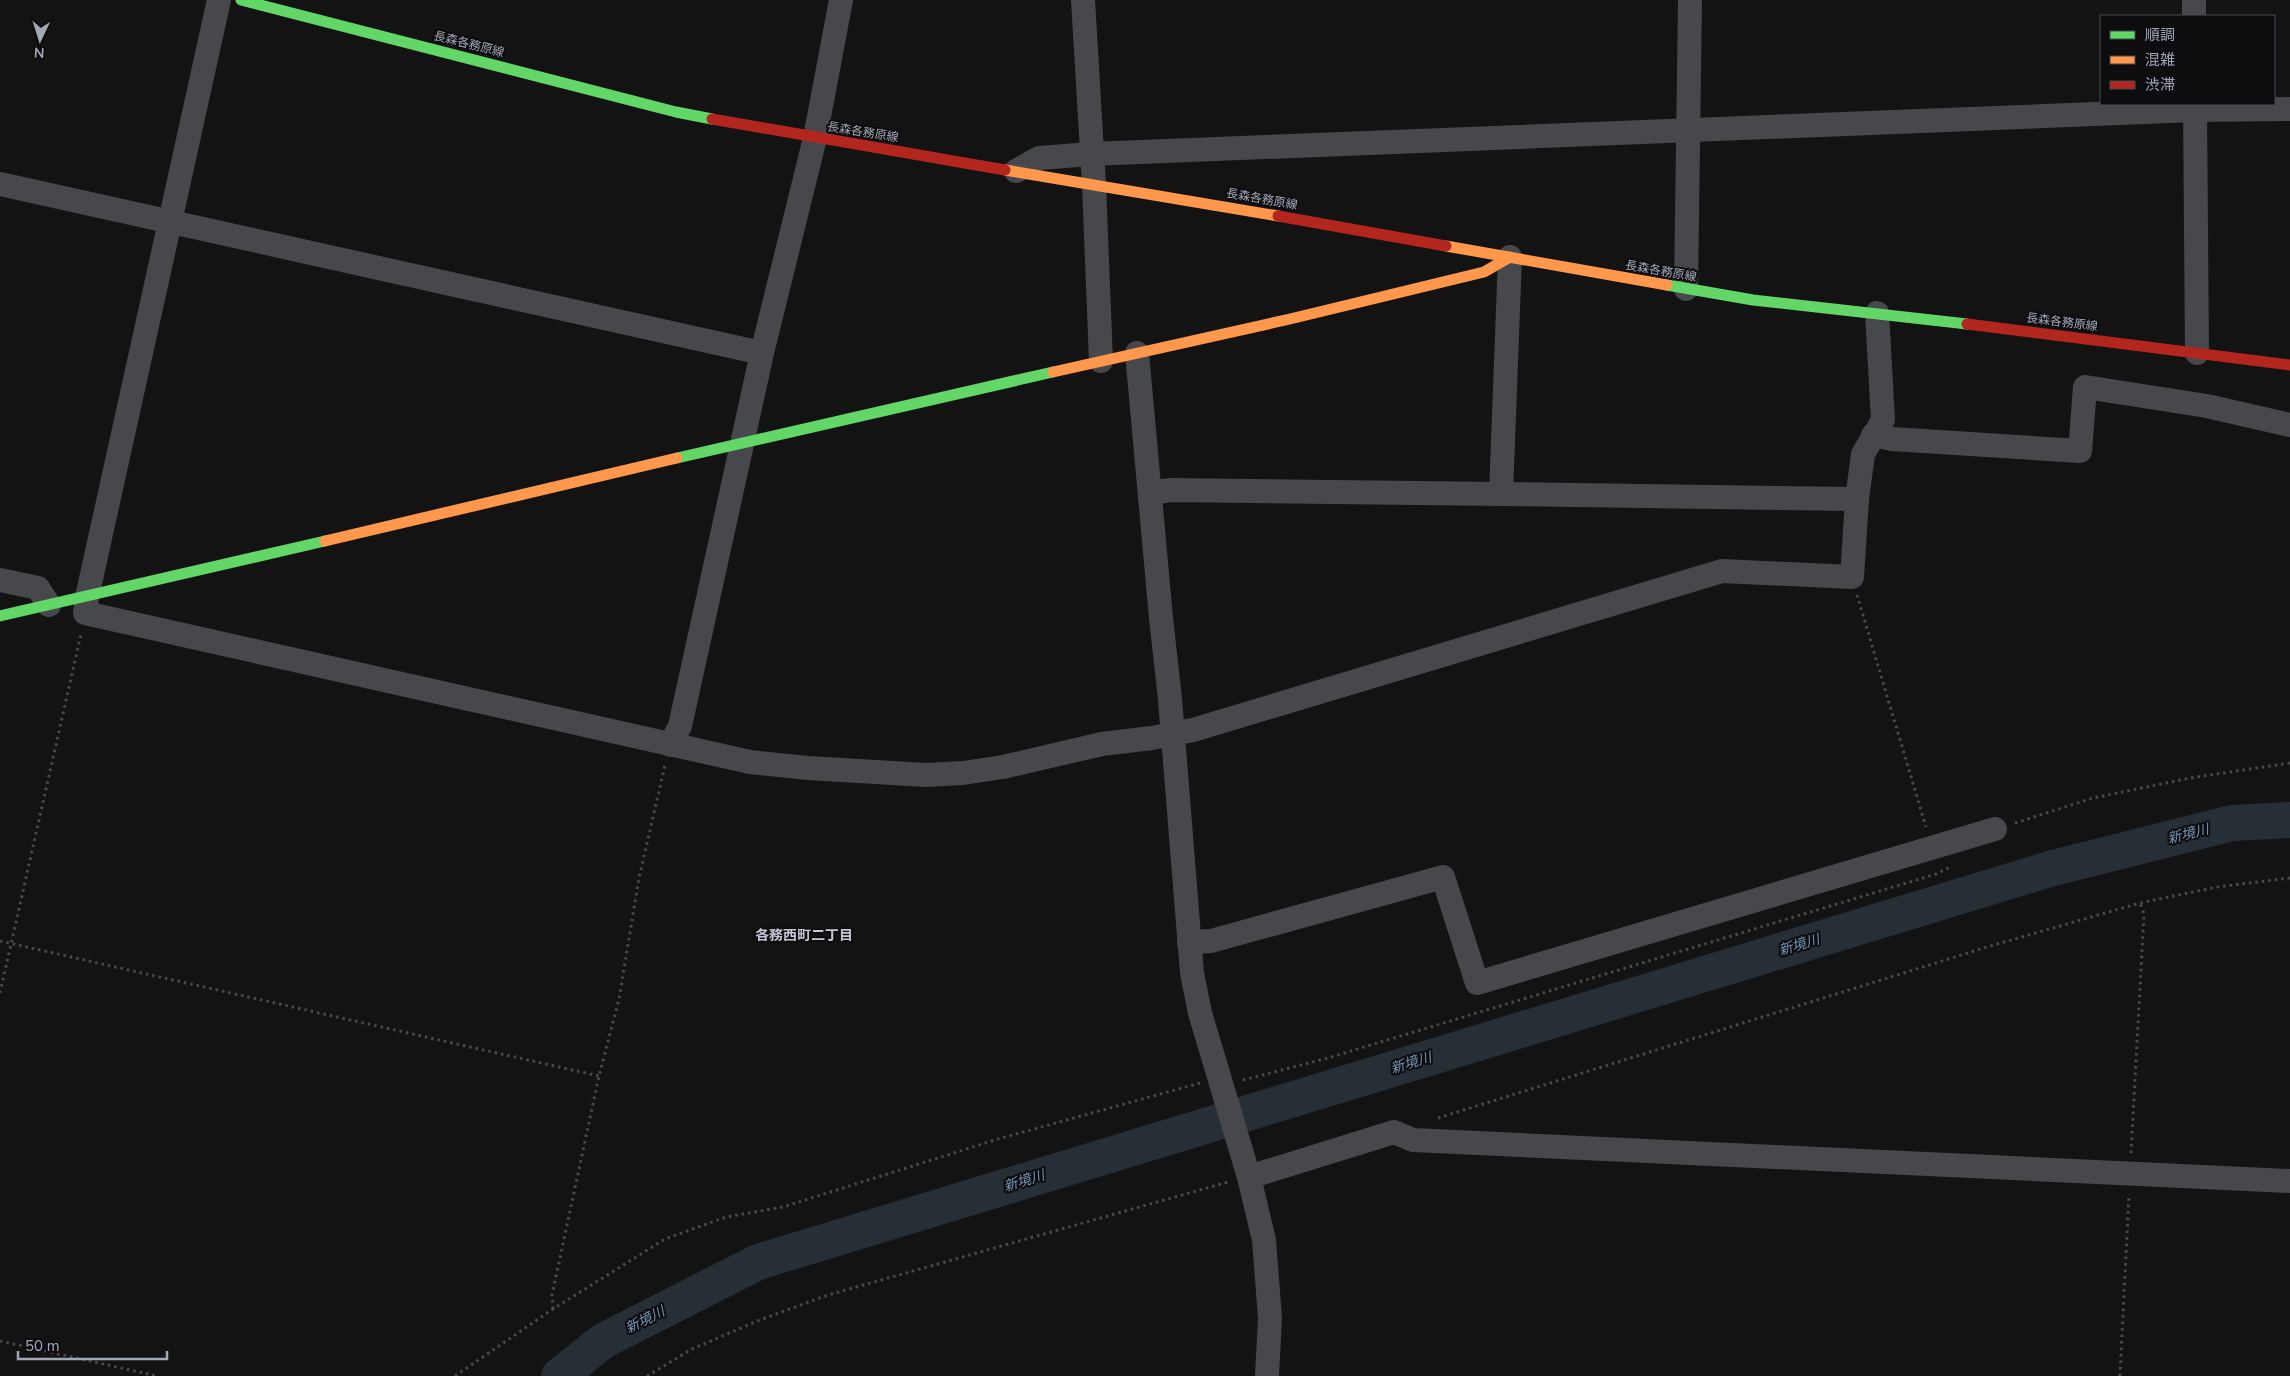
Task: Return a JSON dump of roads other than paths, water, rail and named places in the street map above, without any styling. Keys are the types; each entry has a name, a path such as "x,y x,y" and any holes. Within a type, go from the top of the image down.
{"main road":[{"name":"長森各務原線","path":"241,0 676,112 815,138 1510,257 1686,290 1753,300 1877,313 2290,365"},
{"path":"0,616 49,605 86,605 742,442 1136,354 1484,272 1510,257"}],"street":[{"path":"219,0 86,605 670,745 750,762 808,768 926,775 1003,767 1102,744 1193,730 1722,571 1852,577 1857,499 1863,454 1883,420 1877,313"},
{"path":"670,745 680,726 762,354 815,138 841,0"},
{"path":"1083,0 1094,185 1101,361"},
{"path":"1686,290 1690,0"},
{"path":"2194,0 2194,15"},
{"path":"1016,171 1039,158 1091,154 1688,131 2195,107 2290,109"},
{"path":"2195,107 2197,353"},
{"path":"0,184 762,354"},
{"path":"1501,494 1510,257"},
{"path":"1136,354 1174,733 1192,972 1200,1013 1242,1154 1264,1240 1270,1318 1268,1376"},
{"path":"1873,435 1892,439 2080,451 2085,387 2206,406 2290,425"},
{"path":"1150,493 1171,490 1857,499"},
{"path":"0,580 38,588 49,605"},
{"path":"1190,942 1211,941 1443,877 1478,983 1995,829"},
{"path":"1248,1177 1394,1132 1413,1140 2290,1181"}],"waterway":[{"name":"新境川","path":"559,1376 603,1341 758,1262 2053,868 2232,823 2290,820"}],"district":[{"name":"各務西町二丁目","path":"804,935"}]}
